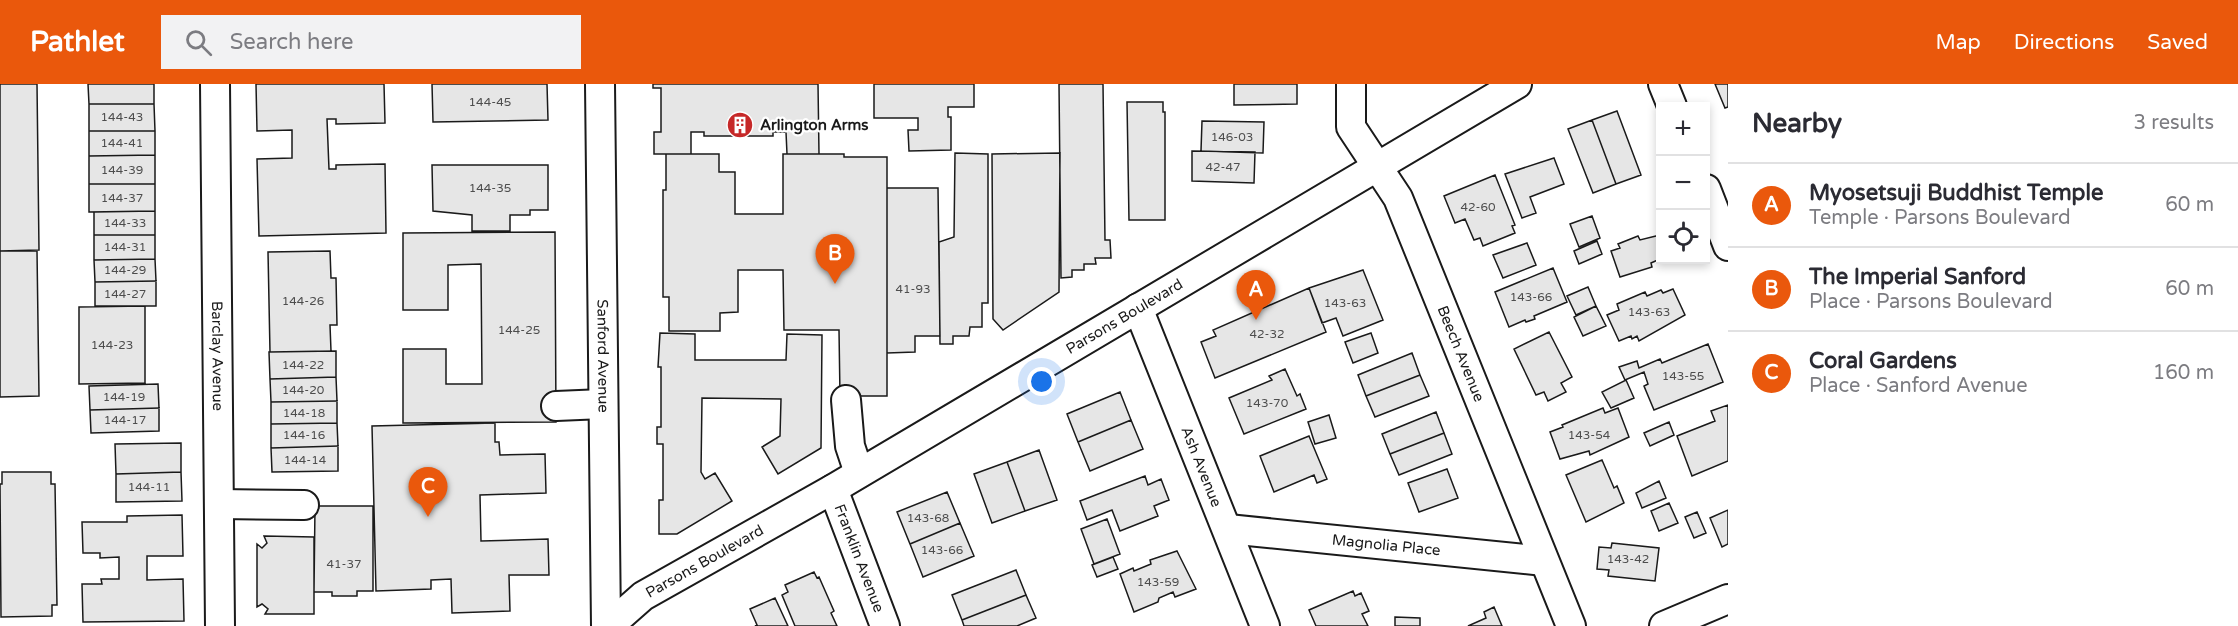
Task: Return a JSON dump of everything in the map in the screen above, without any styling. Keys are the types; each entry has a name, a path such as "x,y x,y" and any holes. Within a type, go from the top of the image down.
{"street":[{"name":"Barclay Avenue","path":"214,84 220,626"},
{"name":"Sanford Avenue","path":"600,84 608,626"},
{"name":"Beech Avenue","path":"1351,84 1351,127 1398,198 1571,626"},
{"name":"Parsons Boulevard","path":"608,626 643,596 833,489 1517,84"},
{"path":"1663,84 1670,102"},
{"path":"1710,199 1728,246"},
{"name":"Ash Avenue","path":"1138,308 1265,626"},
{"path":"846,400 850,446 859,473"},
{"path":"556,406 603,405"},
{"name":"Franklin Avenue","path":"833,489 885,626"},
{"path":"219,504 304,506"},
{"name":"Magnolia Place","path":"1228,529 1544,561"},
{"path":"1665,626 1728,599"}],"building":[{"path":"0,84 37,84 39,250 0,251"},
{"path":"88,84 154,84 154,104 89,104"},
{"path":"256,84 384,84 385,123 336,124 336,119 327,119 329,169 336,169 336,165 385,164 386,233 259,236 257,159 292,158 292,130 257,131"},
{"path":"432,84 547,84 548,120 433,122"},
{"name":"Arlington Arms","path":"653,84 818,84 819,154 787,154 786,132 773,132 773,136 704,136 704,132 691,132 691,154 654,154 654,132 661,132 661,88 653,88"},
{"path":"874,84 974,84 974,107 948,107 948,117 951,117 951,150 909,151 908,130 918,130 918,118 874,118"},
{"path":"1059,84 1103,84 1105,240 1110,240 1111,258 1095,258 1096,264 1084,264 1084,270 1072,270 1072,277 1061,278"},
{"path":"1234,84 1297,84 1297,104 1234,105"},
{"path":"1715,84 1728,84 1728,107 1725,108"},
{"path":"1127,102 1163,102 1163,112 1165,112 1165,220 1129,220"},
{"path":"89,104 154,104 155,131 89,131"},
{"path":"1617,111 1641,175 1616,184 1592,120"},
{"path":"1592,120 1616,184 1593,193 1568,129"},
{"path":"1202,121 1264,122 1263,153 1201,151"},
{"path":"89,131 155,131 155,155 89,156"},
{"path":"1192,151 1255,152 1254,183 1192,181"},
{"path":"955,153 988,154 988,303 982,303 982,327 970,327 969,336 953,336 953,344 940,344 939,242 954,237"},
{"path":"1060,153 1059,292 1003,330 993,319 992,154"},
{"path":"666,154 719,154 719,172 735,172 735,214 783,214 783,154 887,157 887,396 840,396 839,330 784,330 783,270 738,270 738,312 720,313 720,331 669,331 669,297 663,297 663,190 666,190"},
{"path":"155,155 155,184 89,184 89,156"},
{"path":"1554,158 1564,184 1530,197 1536,213 1522,218 1505,174"},
{"path":"432,165 548,165 548,210 530,210 530,215 510,215 510,231 472,231 472,215 433,211"},
{"path":"1495,175 1515,225 1512,226 1515,233 1483,246 1480,238 1474,240 1465,219 1455,223 1444,196"},
{"path":"89,184 155,184 155,211 89,212"},
{"path":"887,188 938,188 940,336 915,336 915,352 887,353"},
{"path":"155,211 155,235 94,235 94,212"},
{"path":"1592,216 1600,238 1579,247 1570,224"},
{"path":"555,232 556,422 403,423 403,349 446,349 446,384 482,384 481,264 448,265 448,310 403,310 403,233"},
{"path":"94,235 155,235 155,259 94,260"},
{"path":"1638,236 1640,240 1656,236 1656,261 1651,263 1652,267 1620,277 1611,251 1620,248 1618,244"},
{"path":"1597,241 1602,254 1579,264 1574,251"},
{"path":"1527,243 1536,265 1503,278 1493,255"},
{"path":"0,251 37,251 39,396 0,397"},
{"path":"330,251 331,278 336,278 337,325 330,325 331,351 270,352 268,252"},
{"path":"155,259 156,281 95,282 94,260"},
{"path":"1553,268 1567,302 1534,316 1535,319 1526,322 1525,320 1509,327 1495,292"},
{"path":"1363,270 1383,320 1343,336 1336,318 1322,323 1309,288"},
{"path":"156,281 156,306 95,306 95,282"},
{"path":"1588,287 1596,306 1576,315 1567,296"},
{"path":"1309,288 1326,332 1215,378 1201,342 1216,336 1213,330"},
{"path":"1673,289 1685,315 1639,341 1637,336 1632,339 1631,336 1619,341 1607,315 1619,310 1617,304 1645,292 1647,296 1661,290 1663,293"},
{"path":"145,306 145,383 79,384 79,307"},
{"path":"1596,306 1606,326 1583,336 1574,317"},
{"path":"1549,332 1572,377 1561,383 1566,392 1548,401 1544,392 1536,395 1514,349"},
{"path":"660,333 695,334 695,360 786,360 787,334 822,335 821,448 778,474 762,447 780,436 781,399 702,398 701,472 705,479 715,473 732,501 677,534 659,534 659,500 663,500 663,444 657,444 657,427 661,427 661,367 658,367"},
{"path":"1371,333 1378,353 1353,363 1345,342"},
{"path":"1708,344 1723,382 1654,410 1644,386 1648,384 1644,372 1625,380 1619,367 1637,361 1639,368 1660,359 1662,363"},
{"path":"336,351 336,377 270,379 269,352"},
{"path":"1412,353 1420,375 1366,396 1358,375"},
{"path":"1285,369 1297,396 1300,394 1306,409 1244,434 1229,398 1272,380 1269,376"},
{"path":"1420,375 1429,396 1375,417 1366,396"},
{"path":"336,377 337,401 271,402 270,379"},
{"path":"1626,380 1634,398 1611,408 1602,392"},
{"path":"158,384 159,408 90,410 89,386"},
{"path":"1120,392 1131,420 1078,442 1067,414"},
{"path":"337,401 337,423 271,424 271,402"},
{"path":"1728,405 1728,461 1692,476 1677,436 1715,421 1711,411"},
{"path":"159,408 159,431 91,433 90,410"},
{"path":"1603,408 1605,413 1618,408 1629,437 1590,455 1589,451 1560,459 1550,432"},
{"path":"1436,412 1444,433 1390,454 1382,434"},
{"path":"1329,415 1336,438 1315,444 1308,422"},
{"path":"1131,420 1143,449 1090,471 1078,442"},
{"path":"1669,422 1674,435 1650,446 1644,433"},
{"path":"337,423 338,446 271,448 271,424"},
{"path":"495,423 495,442 499,442 500,455 545,454 546,493 480,495 481,541 548,539 549,575 509,575 510,611 452,613 451,579 431,580 431,589 376,591 372,426"},
{"path":"1444,433 1452,454 1399,475 1390,454"},
{"path":"1309,436 1327,479 1317,483 1314,475 1274,492 1260,456"},
{"path":"181,443 181,472 116,474 115,444"},
{"path":"338,446 338,471 272,472 271,448"},
{"path":"1039,450 1057,500 1025,511 1007,462"},
{"path":"1602,460 1614,488 1617,486 1624,503 1586,522 1566,475"},
{"path":"1007,462 1025,511 992,523 974,474"},
{"path":"1447,469 1458,498 1419,512 1408,483"},
{"path":"2,472 51,472 51,484 55,484 57,605 52,605 52,616 1,617 0,484 2,484"},
{"path":"181,472 182,501 116,502 116,474"},
{"path":"1145,476 1148,485 1161,479 1169,500 1154,506 1158,516 1120,531 1112,510 1087,520 1080,501"},
{"path":"1659,481 1666,498 1642,508 1636,493"},
{"path":"947,492 960,523 910,544 897,512"},
{"path":"1669,503 1678,523 1659,531 1651,511"},
{"path":"315,506 373,506 373,591 357,591 357,596 332,596 332,592 314,592"},
{"path":"1728,510 1728,544 1722,547 1710,518"},
{"path":"1697,512 1706,533 1694,538 1685,517"},
{"path":"182,515 183,556 147,556 147,580 183,579 184,621 83,622 82,584 102,584 101,579 119,579 119,557 100,558 100,553 83,553 82,522 127,522 127,516"},
{"path":"1107,519 1120,554 1094,564 1081,529"},
{"path":"960,523 974,556 923,577 910,544"},
{"path":"264,536 314,537 314,614 265,614 268,609 262,604 257,607 257,544 262,548 267,543"},
{"path":"1612,543 1659,548 1655,581 1608,576 1609,570 1597,569 1599,547 1611,548"},
{"path":"1177,551 1196,589 1175,597 1173,592 1159,598 1158,602 1134,612 1120,574 1133,568 1134,571 1151,564 1150,560"},
{"path":"1113,557 1118,569 1097,577 1092,565"},
{"path":"1016,570 1026,595 962,620 952,595"},
{"path":"814,572 817,578 819,577 834,611 831,613 837,626 795,626 782,595 788,592 785,585"},
{"path":"1353,591 1355,596 1361,593 1369,611 1362,614 1368,626 1316,626 1309,610"},
{"path":"1026,595 1036,618 1017,626 964,626 962,620"},
{"path":"775,598 788,626 755,626 757,625 750,609"},
{"path":"1494,607 1502,626 1468,626 1486,618 1484,612"},
{"path":"1395,617 1420,618 1420,626 1395,626"}],"place":[{"name":"Arlington Arms","path":"740,125"},
{"name":"The Imperial Sanford","path":"835,284"},
{"name":"Myosetsuji Buddhist Temple","path":"1256,320"},
{"name":"Coral Gardens","path":"428,517"}]}
